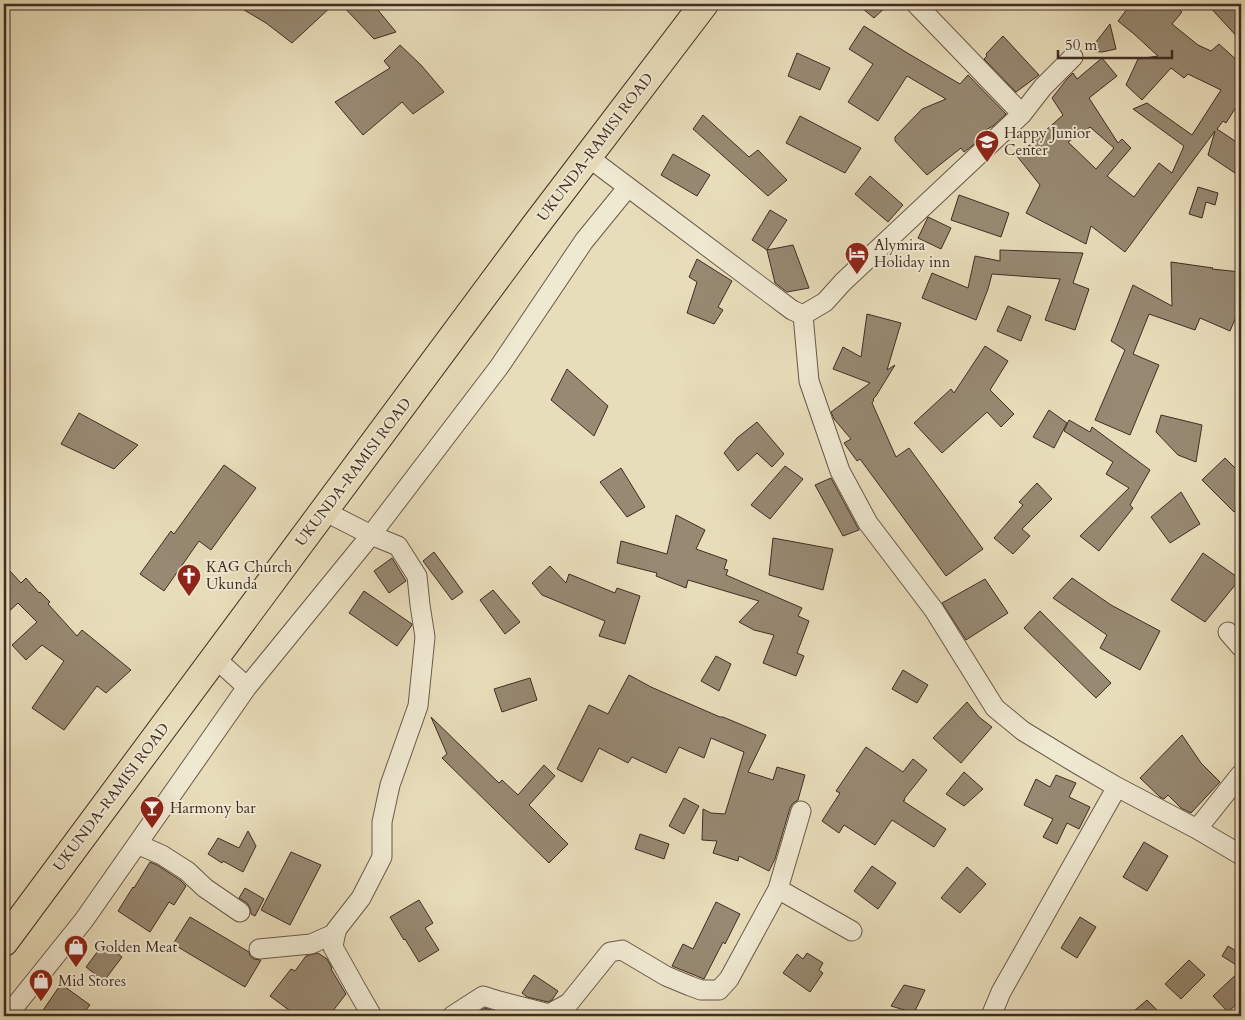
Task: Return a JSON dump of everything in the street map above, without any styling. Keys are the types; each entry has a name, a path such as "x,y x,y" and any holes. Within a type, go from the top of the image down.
{"highway":[{"name":"UKUNDA-RAMISI ROAD","path":"4,942 704,4"}],"street":[{"path":"916,4 1022,114"},
{"path":"588,157 792,310 803,314 825,302 843,282 1022,114 1042,87 1073,57"},
{"path":"7,1016 84,920 247,688 371,535 499,367 584,241 628,187"},
{"path":"803,314 809,381 840,471 868,523 934,610 995,708 1023,731 1241,855"},
{"path":"324,511 371,535 398,546 417,576 425,637 418,706 390,785 382,822 382,857 361,898 336,930 333,947 372,1016"},
{"path":"1228,632 1241,647"},
{"path":"215,658 247,688"},
{"path":"1197,829 1241,774"},
{"path":"991,1016 1001,992 1117,786"},
{"path":"452,1016 482,996 549,1014 568,1003 610,952 622,950 666,976 690,986 701,990 719,990 728,979 778,890 800,811"},
{"path":"137,844 162,855 187,871 205,888 240,912"},
{"path":"778,890 852,931"},
{"path":"259,949 311,944 336,934"}],"building":[{"path":"234,4 334,4 292,43 266,23"},
{"path":"341,4 373,4 396,32 374,39"},
{"path":"857,4 889,4 874,18"},
{"path":"1131,4 1173,4 1182,12 1172,24 1198,45 1211,51 1219,44 1241,64 1241,110 1236,107 1226,123 1223,121 1217,129 1241,145 1241,177 1208,155 1215,131 1125,252 1091,226 1086,244 1026,213 1040,185 1017,156 1063,115 1052,98 1067,79 1073,73 1077,79 1102,58 1117,76 1089,98 1118,143 1122,139 1131,148 1107,176 1134,197 1159,163 1172,173 1184,146 1133,109 1147,103 1192,135 1221,90 1188,74 1184,78 1171,68 1142,100 1126,85 1138,59 1158,56 1118,21","holes":["1090,127 1114,148 1096,169 1068,142"]},
{"path":"1207,4 1241,4 1241,41"},
{"path":"1110,24 1116,49 1102,52 1089,51"},
{"path":"864,26 960,84 968,75 1006,114 993,126 980,133 982,136 972,146 964,152 961,148 927,175 895,141 895,137 922,109 946,99 907,76 878,121 848,102 873,64 849,49"},
{"path":"1003,36 1039,75 1016,92 984,59 987,56 986,54"},
{"path":"400,45 421,65 444,92 413,114 402,102 363,135 335,102 390,68 384,61"},
{"path":"797,53 830,68 820,90 788,76"},
{"path":"703,115 749,157 758,150 787,180 768,196 693,129"},
{"path":"800,116 861,148 845,173 786,143"},
{"path":"673,154 710,175 697,196 661,175"},
{"path":"870,176 903,205 888,222 855,194"},
{"path":"1198,187 1218,193 1215,205 1206,202 1202,218 1189,214"},
{"path":"959,195 1009,213 1001,237 951,220"},
{"path":"770,210 787,220 767,250 752,240"},
{"path":"928,217 951,228 941,249 918,238"},
{"path":"793,245 809,288 787,292 775,283 767,250"},
{"path":"1000,250 1083,253 1073,283 1089,289 1075,330 1045,320 1060,279 992,274 976,320 922,298 932,273 968,288 975,256 1000,261"},
{"path":"697,259 732,281 718,307 723,310 714,324 687,313 697,282 689,277"},
{"path":"1171,262 1241,272 1241,305 1230,331 1200,318 1195,330 1149,314 1133,354 1159,365 1130,435 1095,420 1125,350 1111,341 1133,285 1172,306"},
{"path":"1008,306 1031,316 1021,341 997,331"},
{"path":"867,314 901,323 887,370 895,365 872,403 896,457 909,448 983,549 946,576 860,459 857,461 844,443 851,439 834,419 831,412 870,383 833,369 843,347 861,357"},
{"path":"985,346 1008,361 990,390 1014,414 1001,427 987,412 942,453 914,423 951,389 954,393"},
{"path":"567,369 608,406 594,436 551,400"},
{"path":"1049,410 1067,423 1054,448 1033,437"},
{"path":"79,413 138,445 114,469 61,444"},
{"path":"1161,415 1202,425 1196,462 1178,455 1156,432"},
{"path":"1069,420 1090,432 1092,427 1150,470 1130,505 1133,508 1099,551 1080,536 1129,488 1106,474 1113,462 1064,431"},
{"path":"757,422 784,454 772,467 757,453 738,471 724,453 737,438"},
{"path":"1225,458 1241,474 1241,504 1234,512 1202,480"},
{"path":"224,465 256,488 211,550 199,541 164,591 140,574 171,531 174,534"},
{"path":"785,466 803,479 770,519 751,505"},
{"path":"621,468 645,507 627,517 600,482"},
{"path":"831,478 859,530 843,536 815,485"},
{"path":"1037,483 1052,499 1022,529 1030,536 1013,554 994,538 1023,505 1019,502"},
{"path":"1181,492 1200,524 1170,543 1151,517"},
{"path":"676,515 705,530 696,549 727,560 724,569 728,570 726,575 802,608 798,616 809,621 797,653 804,656 796,676 763,663 774,635 754,630 739,622 759,601 688,580 686,588 656,576 657,573 617,563 621,541 667,554"},
{"path":"773,538 833,549 823,590 769,575"},
{"path":"434,552 463,592 452,600 423,561"},
{"path":"1203,553 1240,579 1205,622 1171,600"},
{"path":"392,558 406,581 389,593 374,571"},
{"path":"550,566 566,583 569,574 615,593 617,588 640,596 625,644 599,636 605,621 542,595 532,583"},
{"path":"10,571 21,583 26,578 50,602 48,604 77,636 82,630 131,670 106,693 97,686 64,730 32,708 64,661 42,645 26,660 12,645 37,622 18,603 4,616 4,577"},
{"path":"1072,578 1111,605 1160,631 1140,670 1100,648 1107,635 1053,598"},
{"path":"985,579 1008,613 966,640 942,603"},
{"path":"493,590 520,622 505,634 480,600"},
{"path":"364,591 412,624 397,646 349,613"},
{"path":"1040,611 1111,683 1096,698 1024,628"},
{"path":"716,656 731,664 719,691 701,681"},
{"path":"903,670 928,685 917,703 892,689"},
{"path":"629,675 651,687 766,735 748,772 773,780 777,767 805,775 798,800 790,808 775,859 769,871 739,856 738,861 713,853 717,841 702,840 703,809 711,813 725,814 744,752 711,738 704,758 679,747 666,773 632,757 628,763 599,748 582,782 557,769 589,705 608,714"},
{"path":"530,678 537,700 502,712 494,689"},
{"path":"967,702 979,717 992,727 961,763 933,738"},
{"path":"431,717 499,783 502,780 518,795 544,765 555,776 529,805 568,844 549,863 442,758 447,754"},
{"path":"1182,735 1201,763 1220,782 1191,813 1181,808 1168,795 1164,799 1160,797 1140,778"},
{"path":"866,747 903,772 913,759 927,770 903,801 946,829 934,847 892,820 875,845 844,825 839,833 822,821 840,793 836,791"},
{"path":"964,772 983,789 964,806 946,794"},
{"path":"1056,775 1076,783 1069,797 1090,807 1079,829 1067,823 1057,844 1043,837 1053,819 1024,805 1036,779 1050,787"},
{"path":"684,798 699,806 684,834 669,826"},
{"path":"248,831 256,846 243,872 223,861 222,863 208,854 218,838 239,848"},
{"path":"640,834 669,844 664,859 635,849"},
{"path":"1144,842 1168,856 1147,891 1123,877"},
{"path":"291,852 321,865 290,925 261,910"},
{"path":"150,862 180,880 186,886 174,905 169,902 150,932 118,911"},
{"path":"872,866 896,883 878,909 854,891"},
{"path":"967,867 986,884 960,913 941,898"},
{"path":"245,888 264,899 255,916 251,914 247,903 239,898"},
{"path":"419,900 433,923 425,928 439,950 419,962 390,917"},
{"path":"716,902 740,914 704,979 672,966 683,944 693,949"},
{"path":"190,917 249,952 250,956 254,959 261,960 245,987 173,944"},
{"path":"1080,917 1096,927 1077,958 1061,948"},
{"path":"104,943 122,957 104,981 86,967"},
{"path":"1228,946 1241,954 1241,968 1222,956"},
{"path":"318,953 327,959 346,994 329,1016 297,1016 270,996 291,969 295,971 306,956"},
{"path":"807,953 823,963 819,970 823,973 810,992 783,973 797,954 803,959"},
{"path":"1189,960 1205,975 1181,999 1165,984"},
{"path":"1241,970 1241,1000 1228,1012 1213,996"},
{"path":"534,975 558,991 552,1000 548,1002 527,997 522,993"},
{"path":"61,984 90,1005 81,1016 39,1016"},
{"path":"904,985 925,990 914,1013 891,1006"},
{"path":"1147,1000 1163,1016 1128,1016"},
{"path":"485,1008 513,1016 476,1016 477,1013"}],"place":[{"name":"Happy Junior Center","path":"987,163"},
{"name":"Alymira Holiday inn","path":"857,275"},
{"name":"KAG Church Ukunda","path":"189,597"},
{"name":"Harmony bar","path":"152,829"},
{"name":"Golden Meat","path":"76,968"},
{"name":"Mid Stores","path":"41,1002"}]}
